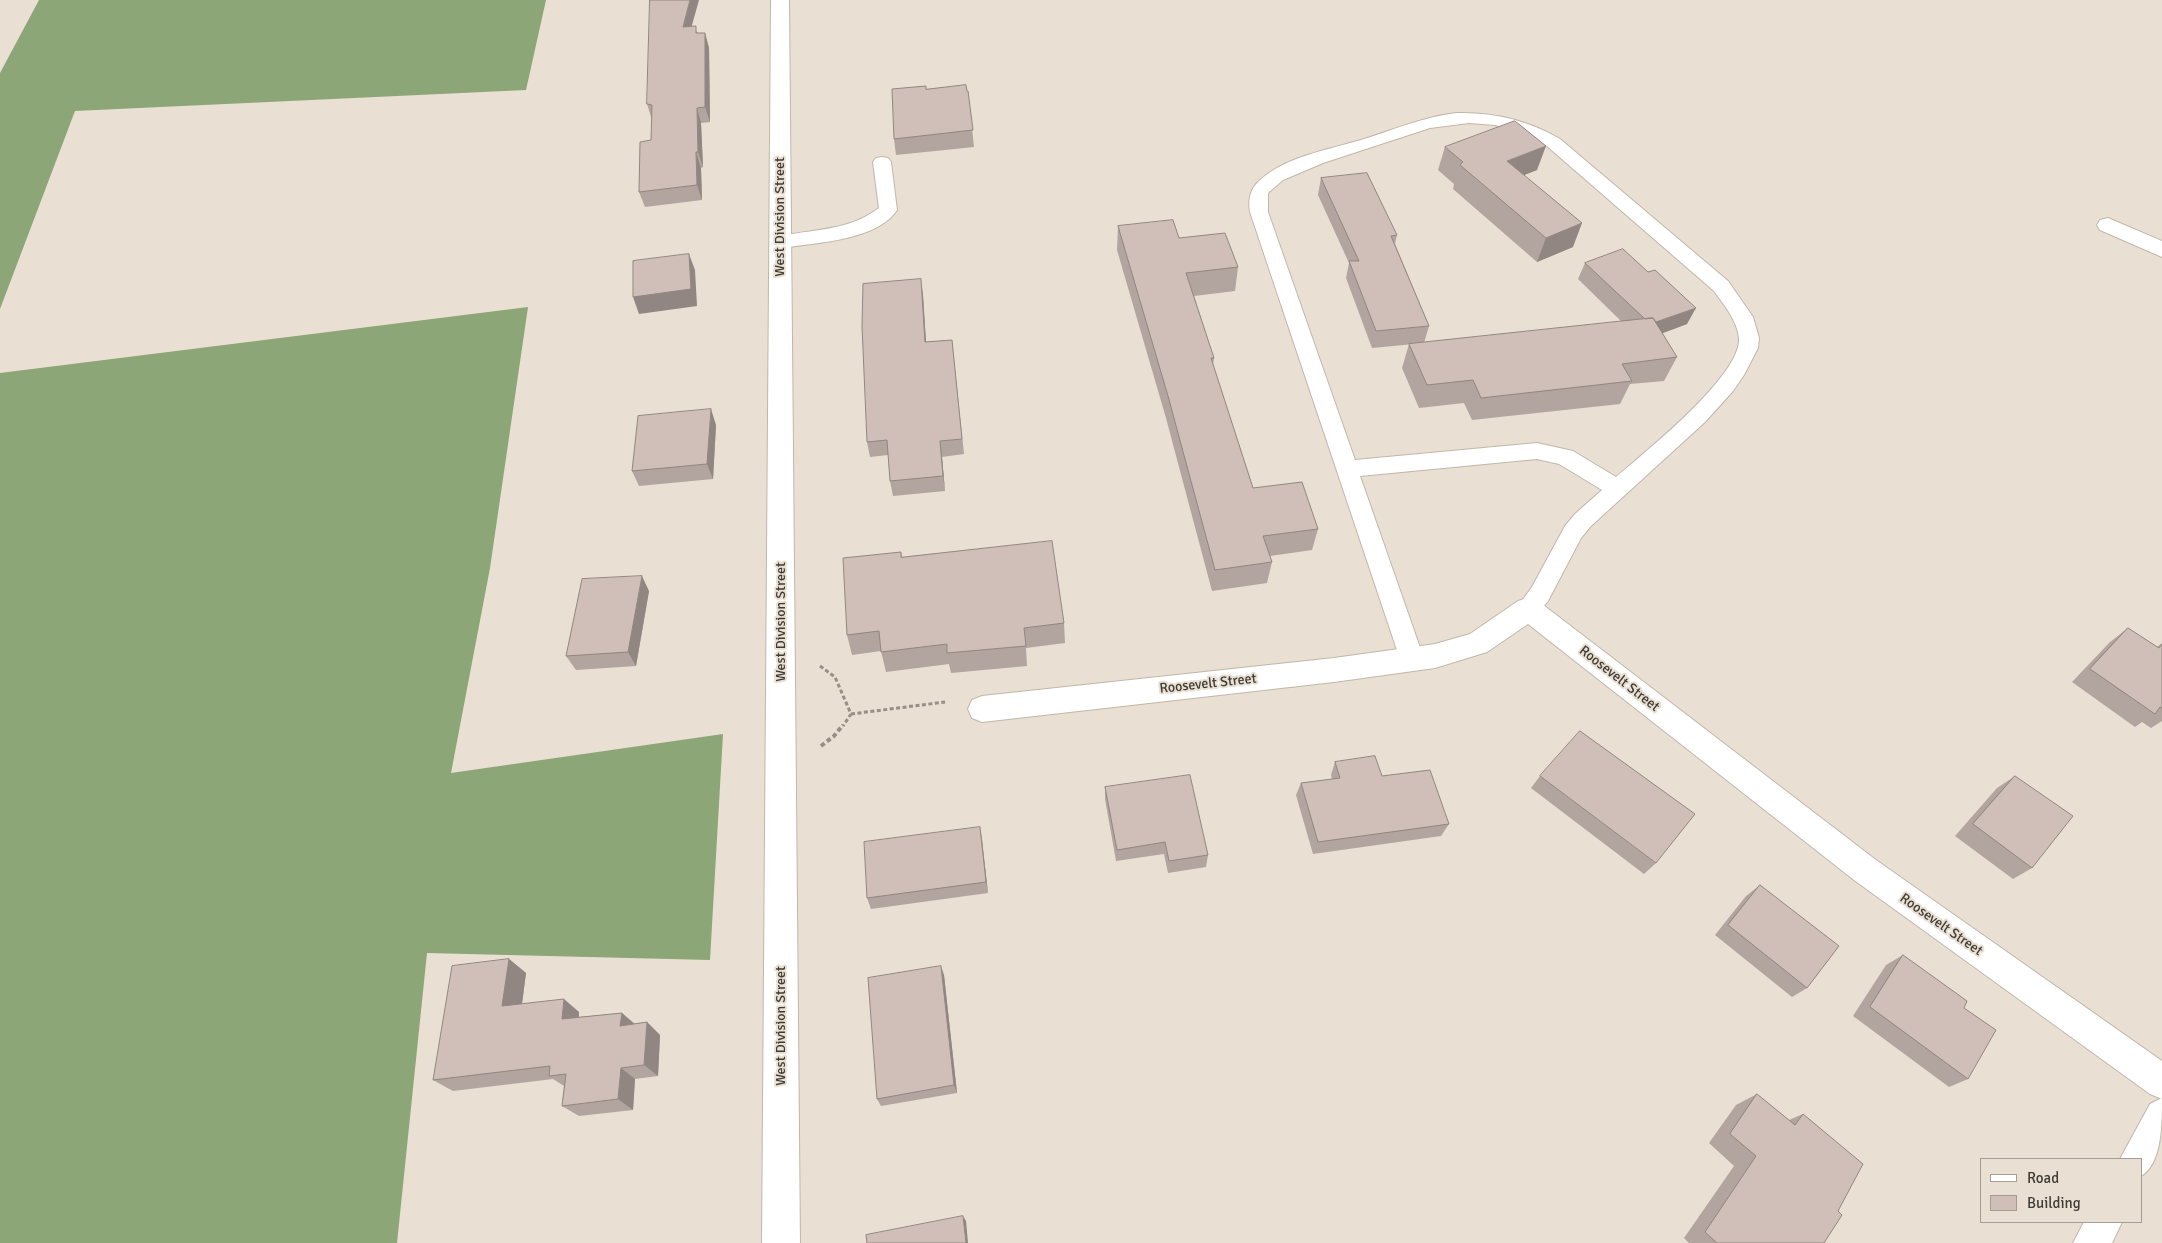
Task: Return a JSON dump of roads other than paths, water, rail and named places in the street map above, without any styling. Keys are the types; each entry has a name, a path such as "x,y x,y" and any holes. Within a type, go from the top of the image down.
{"street":[{"name":"West Division Street","path":"780,0 781,1243"},
{"path":"2108,225 2162,250"},
{"name":"Roosevelt Street","path":"982,709 1334,670 1435,656 1477,644 1493,635 1528,609 1872,875 2162,1082"},
{"path":"2139,1158 2162,1116"},
{"path":"2092,1243 2103,1223"}],"lane":[{"path":"1412,660 1259,212 1259,194 1265,185 1302,165 1444,119 1474,118 1522,126 1554,143 1721,286 1743,317 1749,338 1748,348 1726,386 1698,417 1583,520 1573,532 1540,594 1528,609"},
{"path":"780,242 845,232 870,223 888,210 882,162"},
{"path":"1346,469 1537,451 1565,457 1618,489"}]}
